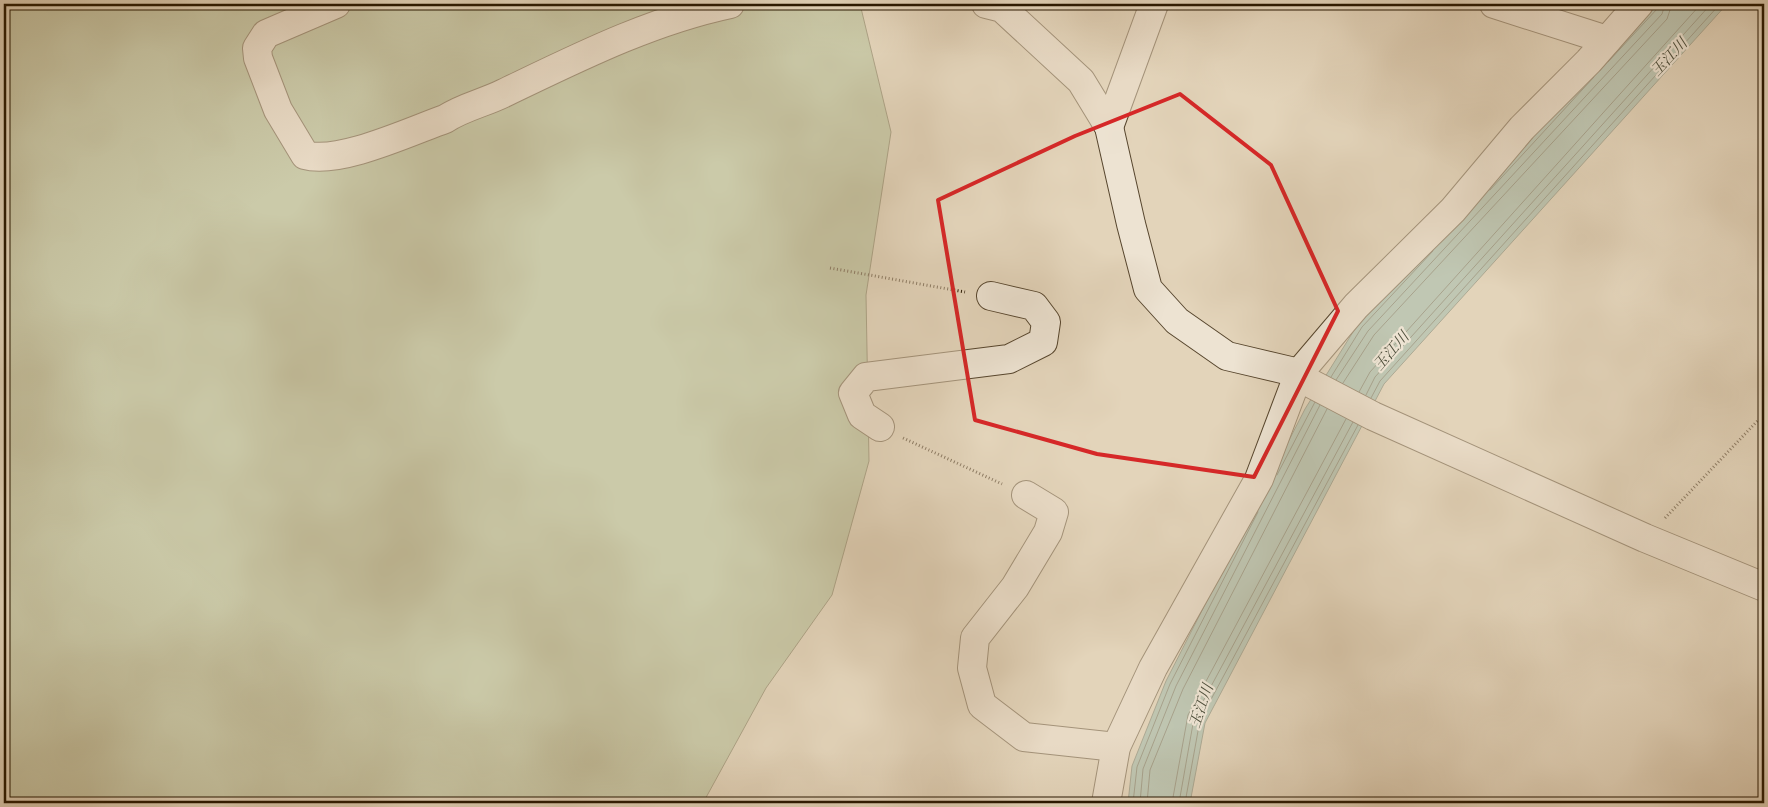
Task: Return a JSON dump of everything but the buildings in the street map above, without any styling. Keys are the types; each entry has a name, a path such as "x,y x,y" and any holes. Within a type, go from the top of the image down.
{"street":[{"path":"336,4 266,34 257,48 258,58 278,110 305,155 316,158 341,156 445,119 458,110 494,98 602,46 696,11 730,4"},
{"path":"1110,127 1154,4"},
{"path":"1494,4 1607,40"},
{"path":"1106,803 1116,747 1153,668 1259,479 1305,378 1356,306 1453,210 1522,128 1607,40 1638,4"},
{"path":"997,5 1081,81 1110,127 1131,224 1148,289 1177,321 1227,356 1305,378 1373,416 1645,538 1764,587"},
{"path":"880,427 862,415 853,393 866,377 1009,359 1042,342 1046,322 1034,306 991,296"},
{"path":"1026,495 1054,512 1048,532 1015,588 975,638 972,668 982,705 1024,737 1116,747"}],"path":[{"path":"830,268 991,296"},
{"path":"1645,538 1764,414"},
{"path":"880,427 1026,495"}],"highlighted area":[{"path":"1180,94 1271,165 1338,311 1254,477 1097,454 975,420 938,200 1075,136"}],"green space":[{"path":"4,4 860,4 891,132 866,295 869,461 832,595 766,688 703,803 4,803"}],"water":[{"name":"玉江川","path":"1655,4 1727,4 1384,384 1205,723 1190,803 1128,803 1132,766 1166,681 1305,409 1358,324"}]}
